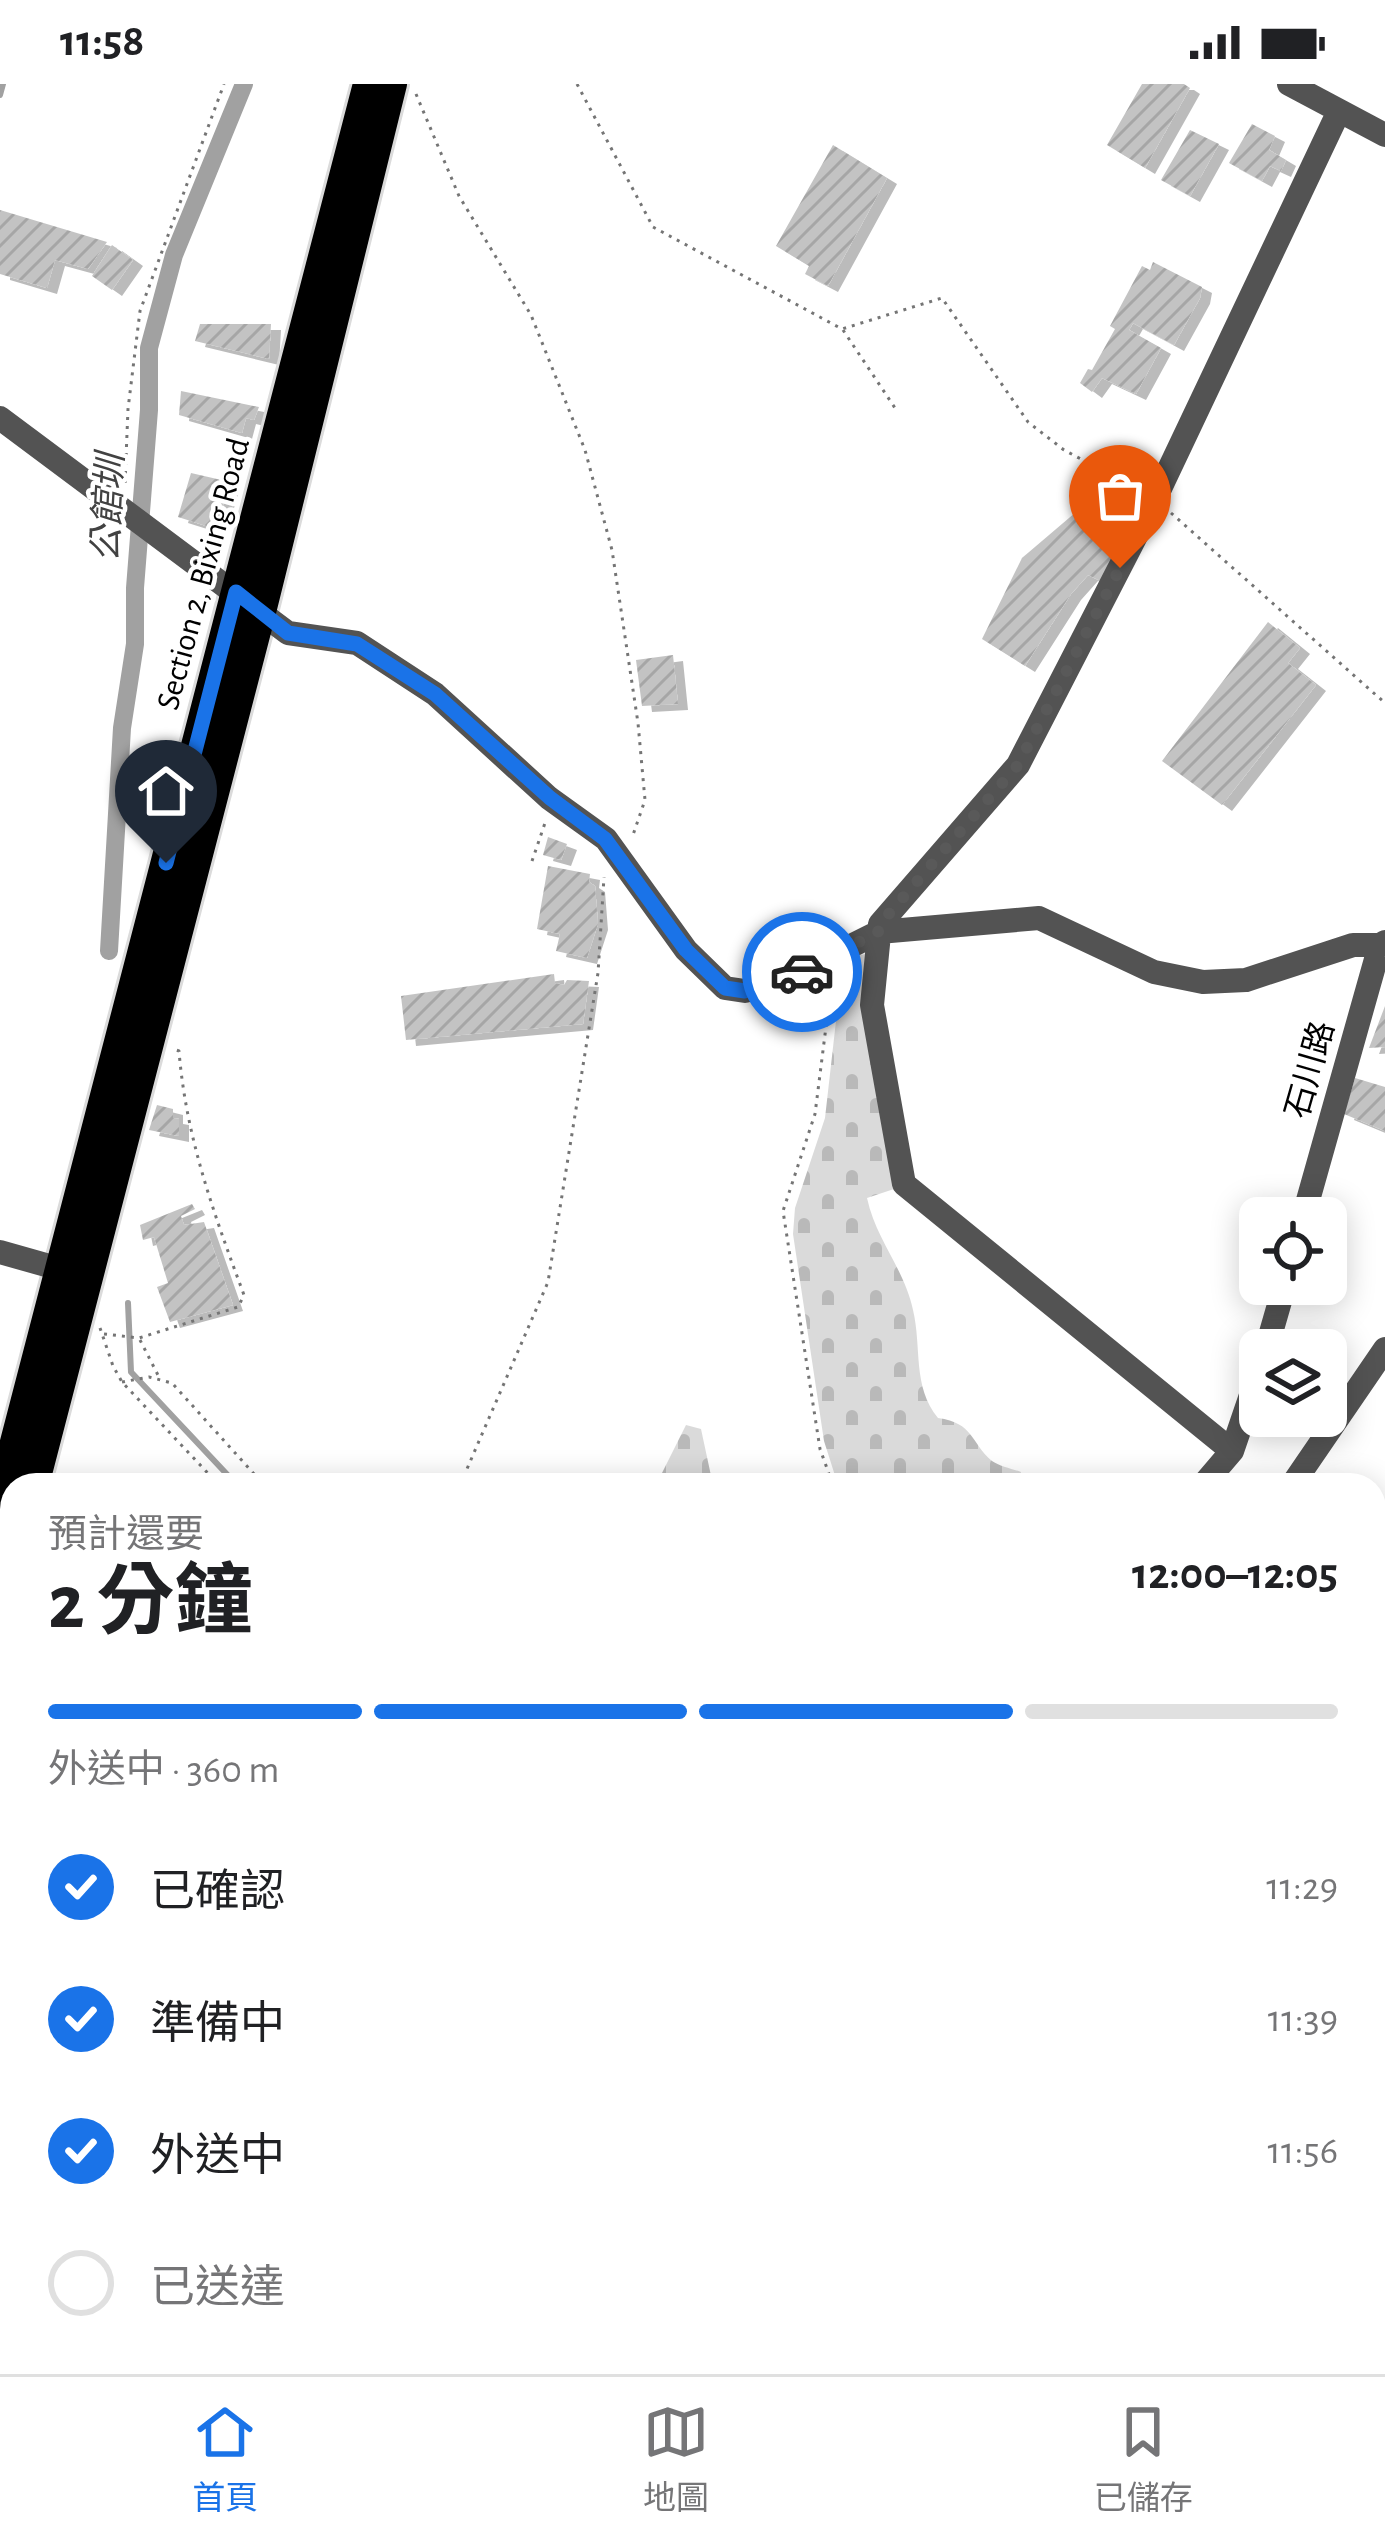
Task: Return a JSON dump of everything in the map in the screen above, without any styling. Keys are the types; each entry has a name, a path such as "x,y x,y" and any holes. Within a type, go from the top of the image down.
{"main road":[{"name":"Section 2, Bixing Road","path":"7,1473 368,84"},
{"name":"Section 2, Bixing Road","path":"37,1473 261,611 404,88"}],"street":[{"path":"1289,84 1385,135"},
{"path":"1232,1450 904,1184 872,1005 880,924 1018,765 1155,499 1340,111"},
{"path":"0,418 288,633 357,644 435,694 613,848 686,950 725,988 745,991 779,982 878,932 921,932 1039,918 1154,972 1203,982 1246,980 1353,945 1383,943"},
{"name":"石川路","path":"1310,1197 1383,943"},
{"path":"0,1252 60,1269 82,1302"},
{"path":"1300,1473 1385,1349"},
{"path":"1213,1473 1232,1450 1239,1430"}],"path":[{"path":"137,518 128,409 140,311 224,84"},
{"path":"577,84 653,227 842,329 895,408"},
{"path":"404,88 459,196 530,315 585,450 612,550 645,800 639,823 613,848 598,973 548,1282 465,1473"},
{"path":"842,329 942,298 1028,422 1064,450 1155,499 1385,703"},
{"path":"532,861 555,802"},
{"path":"829,1473 820,1449 783,1211 815,1114 835,954"},
{"path":"104,1334 140,1338 238,1307 244,1295 193,1150 178,1052 148,1040"},
{"path":"82,1302 104,1334 112,1366 122,1382 208,1473"},
{"path":"140,1338 160,1379"},
{"path":"122,1382 160,1379 187,1397 254,1473"}],"green space":[{"path":"870,953 894,1189 867,1198 909,1295 924,1393 938,1418 959,1424 992,1461 1021,1473 834,1473 824,1441 793,1234 795,1208 825,1118 846,958"},
{"path":"686,1425 701,1429 710,1473 662,1473"}],"building":[{"path":"1142,84 1190,88 1145,168 1107,145"},
{"path":"1252,124 1275,136 1269,150 1286,160 1281,171 1270,166 1262,181 1229,163"},
{"path":"1190,130 1219,144 1190,196 1161,180"},
{"path":"833,145 887,178 828,286 805,274 809,266 776,246"},
{"path":"0,210 107,242 88,269 55,260 47,288 0,274"},
{"path":"112,245 133,260 112,290 92,276"},
{"path":"1153,262 1202,287 1200,298 1174,345 1133,323 1129,330 1161,348 1136,394 1102,378 1092,392 1080,383 1115,329 1110,326 1142,266 1150,270"},
{"path":"200,324 271,324 269,359 195,341"},
{"path":"181,391 259,407 254,420 246,418 242,433 179,415"},
{"path":"191,473 230,482 216,529 178,517"},
{"path":"1107,490 1137,503 1133,509 1142,515 1129,538 1122,534 1118,541 1123,544 1103,582 1088,575 1025,666 982,639 1022,558"},
{"path":"1268,622 1300,648 1288,663 1316,685 1222,805 1162,761"},
{"path":"673,655 678,704 642,706 636,660"},
{"path":"548,837 567,844 561,860 543,855"},
{"path":"548,866 590,874 598,924 587,958 556,951 560,934 537,929"},
{"path":"554,974 555,983 564,985 567,980 589,981 583,1024 406,1040 401,996"},
{"path":"1385,1006 1385,1047 1369,1048"},
{"path":"1355,1078 1385,1087 1385,1131 1344,1114"},
{"path":"157,1105 173,1109 173,1118 179,1119 179,1136 149,1130"},
{"path":"192,1204 195,1209 181,1216 184,1225 204,1222 233,1305 170,1322 157,1287 168,1283 154,1237 143,1240 140,1225"}],"waterway":[{"path":"0,95 3,84"},
{"name":"公館圳","path":"109,951 122,728 135,644 149,348 174,255 244,84"},
{"path":"128,1303 131,1372 226,1473"}],"way so far":[{"path":"802,972 878,932 916,879 1018,765 1120,568"}],"route":[{"path":"166,863 236,592 288,633 357,644 435,694 550,798 605,839 686,950 725,988 745,991 802,972"}]}
